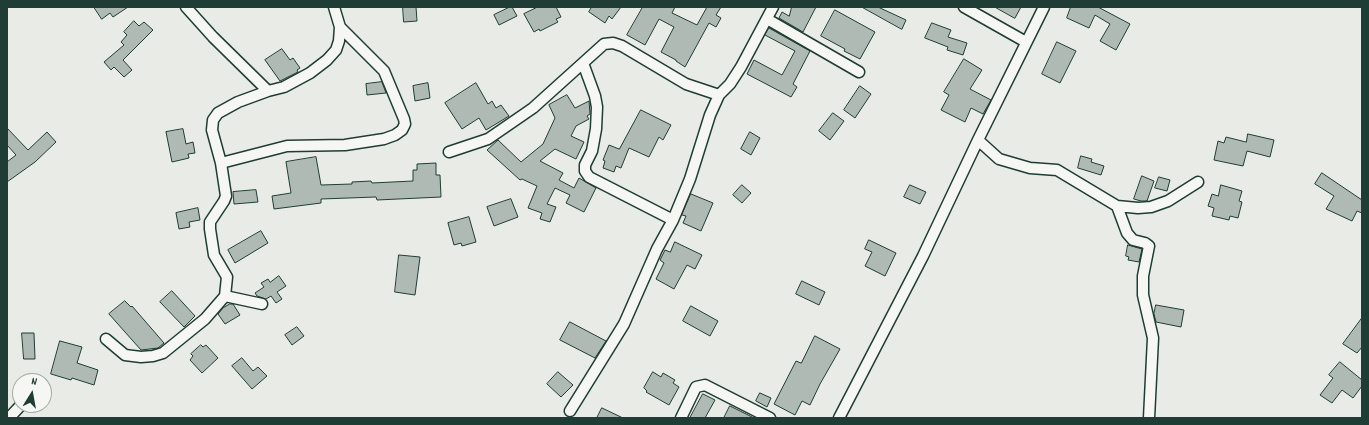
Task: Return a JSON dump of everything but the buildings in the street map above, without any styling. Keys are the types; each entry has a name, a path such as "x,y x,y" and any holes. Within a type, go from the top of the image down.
{"street":[{"path":"186,7 213,37 268,91"},
{"path":"106,340 125,355 141,357 163,353 204,319 225,296 227,278 214,255 210,229 210,222 226,196 221,163 212,130 213,120 218,113 238,102 284,87 310,73 327,60 336,50 339,40 340,27 334,7"},
{"path":"570,411 624,324 657,248 673,220 690,179 710,115 719,96 730,84 741,67 773,7"},
{"path":"964,7 1026,42"},
{"path":"839,418 924,256 978,140 1044,7"},
{"path":"767,19 859,72"},
{"path":"221,163 287,146 345,145 384,139 395,135 402,130 405,124 404,119 384,71 340,27"},
{"path":"449,152 488,139 533,108 604,44 613,43 622,46 642,56 661,70 686,84 719,96"},
{"path":"583,63 595,96 597,108 596,129 592,151 585,165 585,171 589,177 673,220"},
{"path":"978,140 999,159 1030,168 1057,170 1117,206 1138,208 1151,207 1168,201 1198,182"},
{"path":"1117,206 1127,232 1133,240 1145,243 1149,246 1143,276 1143,294 1153,338 1149,418"},
{"path":"225,296 262,304"},
{"path":"681,418 696,387 706,385 770,418"}]}
